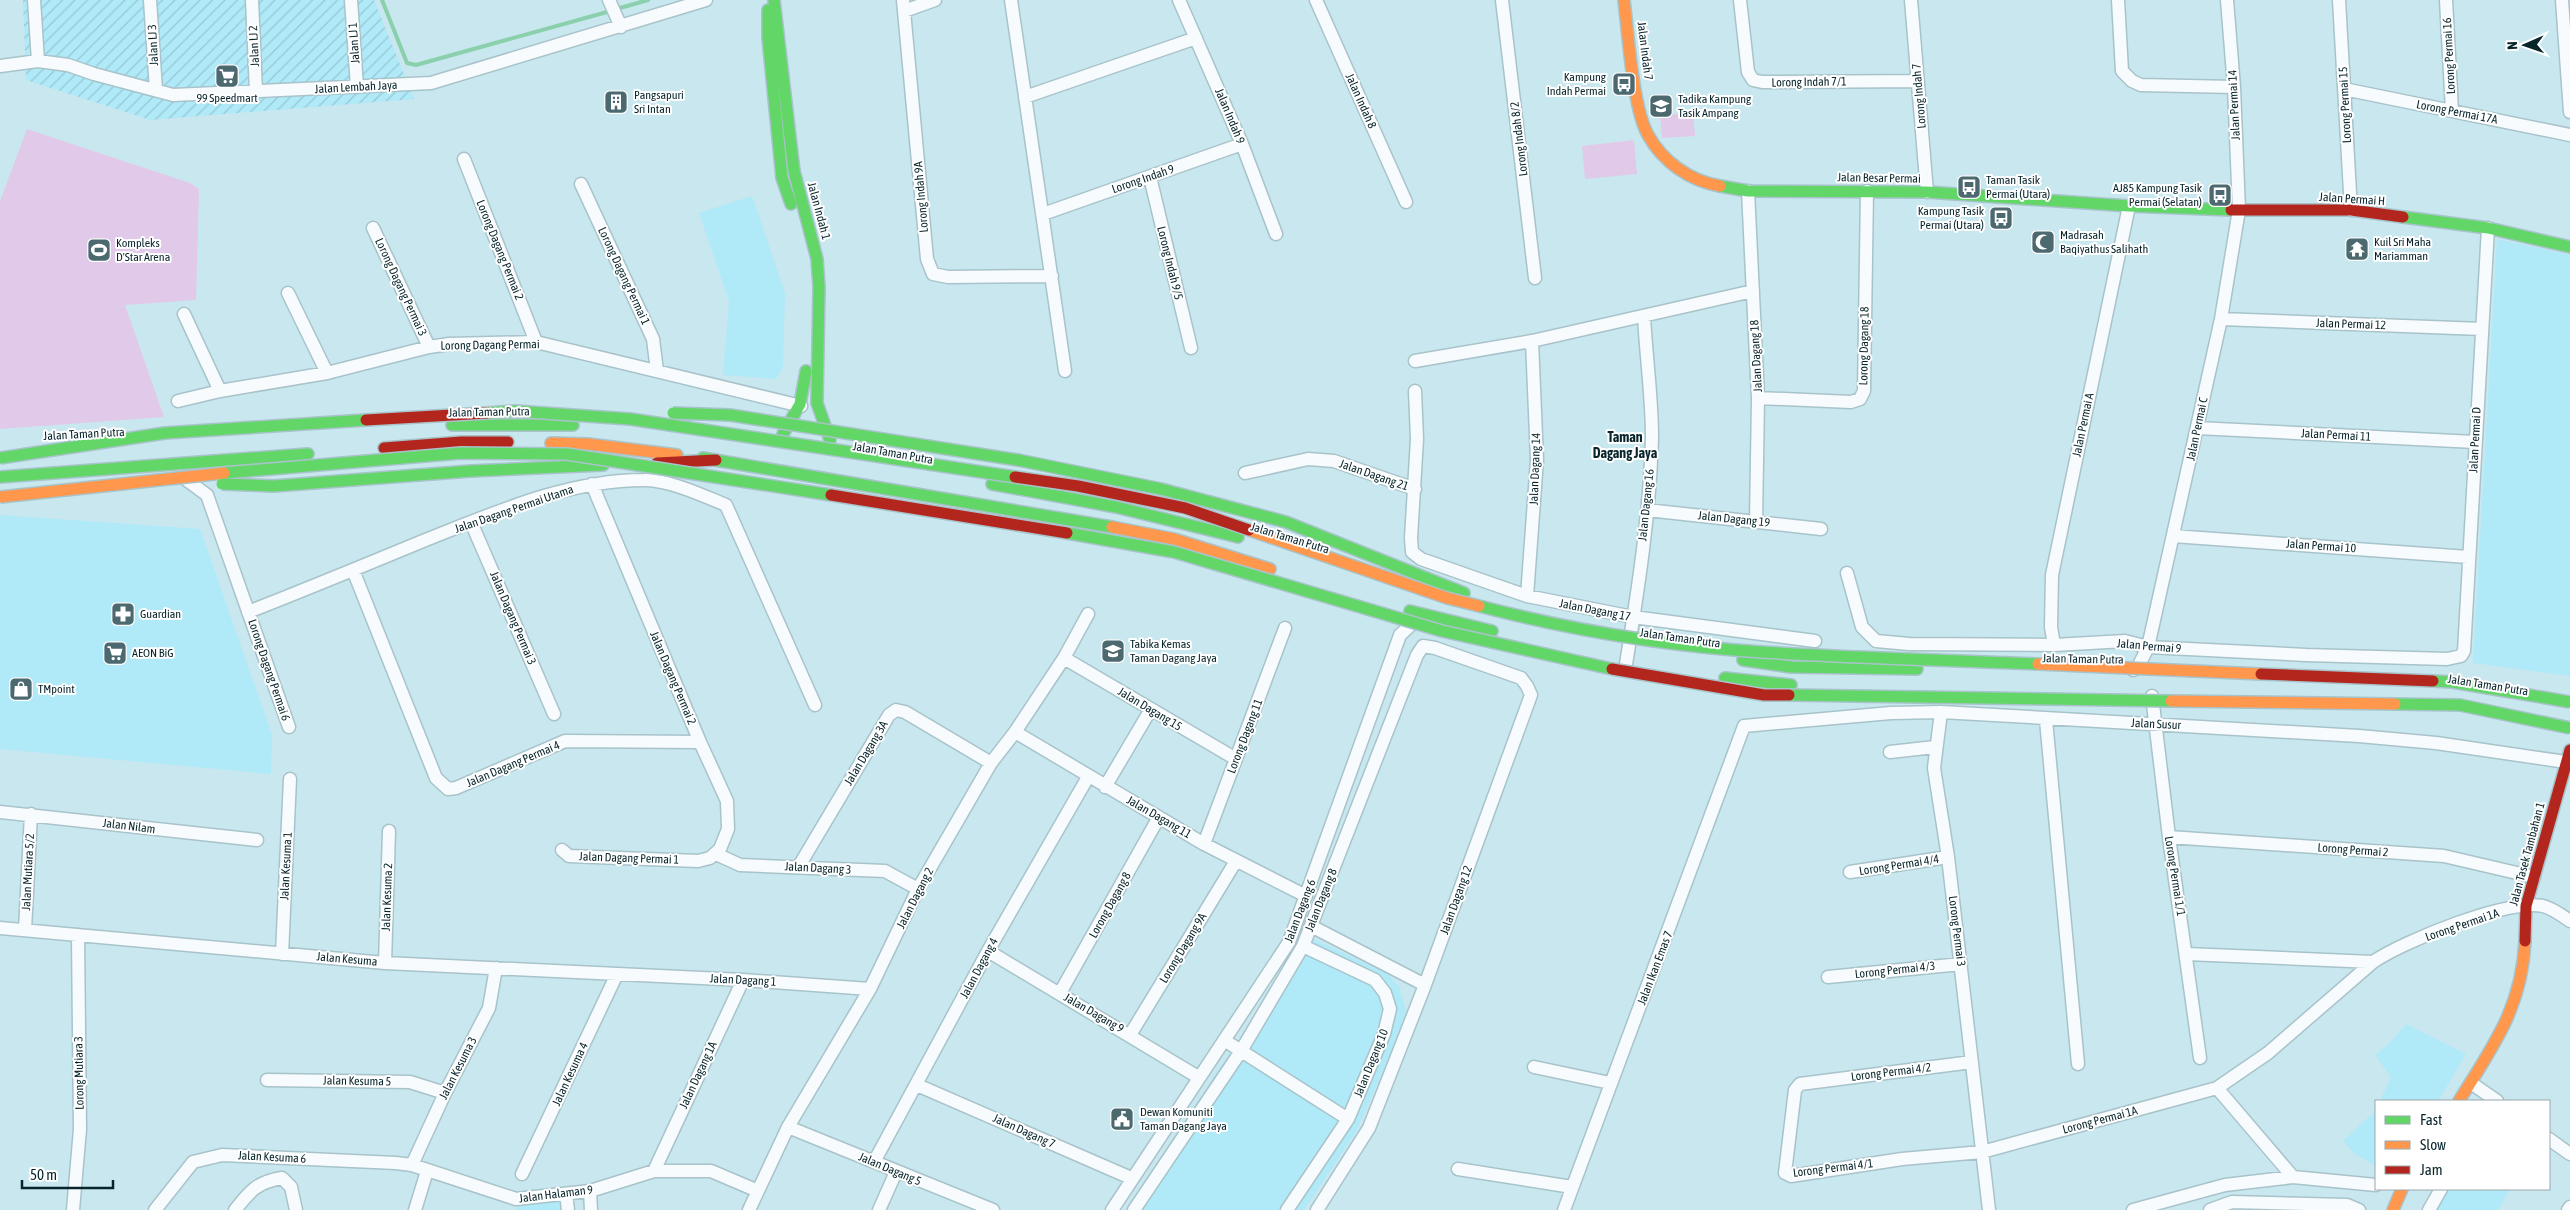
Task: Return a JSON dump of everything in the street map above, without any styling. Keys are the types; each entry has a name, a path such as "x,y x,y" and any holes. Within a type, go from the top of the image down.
{"main road":[{"name":"Jalan Indah 1","path":"770,447 784,433 801,406 805,390 810,289 799,226 782,178 767,18 774,0"},
{"name":"Jalan Indah 1","path":"774,0 794,171 812,233 817,259 819,287 817,403 836,458"},
{"name":"Jalan Indah 7","path":"1624,0 1638,103 1648,134"},
{"name":"Jalan Besar Permai","path":"1648,134 1664,156 1683,172 1703,183 1748,191 1927,192 2129,206"},
{"name":"Jalan Permai H","path":"2129,206 2239,210 2351,210 2488,228 2570,247"},
{"path":"0,458 165,433 515,411 630,419 1078,486 1185,508 1447,598 1533,620 1641,639 1761,652 2452,682 2570,702"},
{"path":"630,419 671,413 730,415 1018,460 1092,474 1286,522 1532,621"},
{"name":"Jalan Taman Putra","path":"0,452 462,425 604,426 770,447 1097,502 1179,519 1446,600 1629,645 1791,667 2159,675 2442,691 2570,712"},
{"path":"354,450 461,442 588,444 716,460 1083,521 1174,539 1394,607 1626,664 1774,684 2152,694 2423,709 2570,728"},
{"path":"0,477 324,452"},
{"path":"0,497 301,465 461,452 567,454 1028,526 1174,552 1442,631 1633,674 1764,695 2460,705 2570,728"},
{"path":"142,481 274,486 471,471 716,460"},
{"path":"1179,519 1228,520 1342,544"},
{"name":"Jalan Tasek Tambahan 1","path":"2460,1100 2506,1025 2516,999 2524,962 2526,906 2570,750"},
{"path":"2393,1210 2402,1190"}],"street":[{"path":"34,0 38,61"},
{"name":"Jalan LJ 3","path":"150,0 156,90"},
{"name":"Jalan LJ 2","path":"252,0 256,92"},
{"name":"Jalan LJ 1","path":"351,0 357,87"},
{"path":"609,0 621,27"},
{"name":"Jalan Lembah Jaya","path":"0,66 38,61 68,65 94,74 173,95 431,83 706,0"},
{"path":"904,5 935,0"},
{"path":"1011,0 1065,371"},
{"name":"Jalan Indah 9","path":"1180,0 1242,144 1276,234"},
{"name":"Jalan Indah 8","path":"1316,0 1406,202"},
{"name":"Lorong Indah 8/2","path":"1502,0 1535,278"},
{"name":"Lorong Indah 7/1","path":"1740,0 1748,72 1753,80 1762,82 1918,80"},
{"name":"Lorong Indah 7","path":"1910,0 1927,192"},
{"path":"2118,0 2122,71 2130,80 2141,85 2234,87"},
{"name":"Jalan Permai 14","path":"2228,0 2239,210"},
{"name":"Lorong Permai 15","path":"2339,0 2351,210"},
{"name":"Lorong Permai 16","path":"2446,0 2452,111"},
{"path":"2562,0 2570,112"},
{"name":"Lorong Indah 9A","path":"904,5 926,259 933,274 948,277 1052,276"},
{"path":"1025,97 1196,38"},
{"name":"Lorong Permai 17A","path":"2344,89 2570,135"},
{"name":"Lorong Indah 9","path":"1043,214 1242,144"},
{"name":"Lorong Dagang Permai 2","path":"464,159 536,342"},
{"name":"Lorong Indah 9/5","path":"1150,177 1191,348"},
{"name":"Lorong Dagang Permai 1","path":"582,184 653,339 657,371"},
{"name":"Jalan Dagang 18","path":"1748,191 1758,398 1756,522"},
{"name":"Lorong Dagang 18","path":"1758,398 1851,402 1860,399 1864,391 1867,191"},
{"name":"Jalan Permai A","path":"2054,645 2051,627 2052,575 2129,206"},
{"name":"Jalan Permai C","path":"2128,674 2138,667 2148,647 2221,319 2239,210"},
{"name":"Lorong Dagang Permai 3","path":"373,228 429,347"},
{"name":"Jalan Permai D","path":"2464,651 2488,228"},
{"path":"1415,361 1532,341 1753,291"},
{"path":"288,292 327,373"},
{"path":"184,314 220,391"},
{"name":"Jalan Dagang 16","path":"1626,664 1647,510 1652,435 1644,316"},
{"name":"Jalan Permai 12","path":"2221,319 2482,330"},
{"name":"Jalan Dagang 14","path":"1527,596 1537,460 1532,341"},
{"name":"Lorong Dagang Permai","path":"178,401 220,391 327,373 429,347 449,344 536,342 801,406"},
{"path":"1415,391 1415,489"},
{"name":"Jalan Permai 11","path":"2197,428 2475,442"},
{"path":"207,495 212,481 221,470 246,458"},
{"name":"Jalan Dagang 21","path":"1244,473 1308,459 1334,462 1415,489"},
{"path":"151,464 183,477 207,495 248,612"},
{"name":"Jalan Dagang Permai Utama","path":"248,612 471,522 562,490 592,484 646,479 691,491 726,505 814,705"},
{"name":"Jalan Dagang Permai 2","path":"592,484 700,742 727,801 728,828 716,854"},
{"name":"Jalan Dagang 17","path":"1415,489 1412,552 1421,559 1527,596 1633,617 1815,641"},
{"name":"Jalan Dagang 19","path":"1647,510 1821,529"},
{"name":"Jalan Dagang Permai 3","path":"471,522 554,714"},
{"name":"Jalan Permai 10","path":"2173,536 2468,557"},
{"name":"Jalan Dagang Permai 4","path":"352,570 436,778 448,789 456,788 565,741 700,742"},
{"name":"Jalan Permai 9","path":"1847,574 1862,627 1876,641 1909,644 2054,645 2125,641 2148,647 2306,655 2447,659 2461,656 2464,651"},
{"path":"1394,607 1400,635"},
{"name":"Lorong Dagang Permai 6","path":"248,612 289,727"},
{"name":"Jalan Dagang 2","path":"749,1210 788,1127 870,989 918,889 991,763 1015,732 1064,658 1088,614"},
{"name":"Jalan Dagang 6","path":"1112,1210 1131,1178 1289,942 1400,635 1412,622 1427,615"},
{"name":"Lorong Dagang 11","path":"1204,844 1285,628"},
{"name":"Jalan Dagang 8","path":"1134,1210 1241,1051 1302,946 1422,646"},
{"name":"Jalan Dagang 12","path":"1317,1210 1369,1128 1425,985 1531,695 1521,678 1435,648 1422,646"},
{"name":"Jalan Permai C","path":"2148,647 2152,668 2159,675"},
{"name":"Jalan Dagang 15","path":"1064,658 1236,759"},
{"name":"Lorong Permai 1/1","path":"2152,694 2169,837 2187,954 2200,1058"},
{"path":"1105,786 1151,709"},
{"name":"Jalan Dagang 3A","path":"799,866 889,715 896,710 905,712 991,763"},
{"name":"Jalan Susur","path":"1744,726 1891,713 1941,712 2046,720 2155,724 2379,737 2514,753 2566,762"},
{"name":"Lorong Permai 3","path":"1941,712 1935,747 1934,768 1948,857 1989,1210"},
{"path":"2046,720 2078,1064"},
{"name":"Jalan Ikan Emas 7","path":"1564,1210 1610,1083 1655,971 1744,726"},
{"name":"Jalan Dagang 11","path":"1015,732 1204,844 1306,896"},
{"path":"1890,752 1935,747"},
{"name":"Jalan Dagang 4","path":"874,1162 988,951 1088,776"},
{"name":"Jalan Kesuma 1","path":"282,954 290,779"},
{"name":"Jalan Nilam","path":"0,812 257,840"},
{"name":"Jalan Mutiara 5/2","path":"25,930 31,814"},
{"name":"Lorong Dagang 8","path":"1060,993 1159,817"},
{"name":"Jalan Kesuma 2","path":"384,963 389,831"},
{"name":"Lorong Permai 2","path":"2169,837 2444,856 2534,877"},
{"name":"Jalan Dagang Permai 1","path":"562,850 569,856 698,861 710,858 716,854"},
{"name":"Jalan Dagang 3","path":"716,854 740,865 884,871 918,889"},
{"name":"Lorong Permai 4/4","path":"1850,872 1948,857"},
{"name":"Lorong Dagang 9A","path":"1130,1035 1236,861"},
{"path":"2526,906 2544,906 2570,921"},
{"name":"Lorong Permai 1A","path":"1982,1152 2217,1088 2268,1053 2373,962 2391,950 2464,921 2526,906"},
{"path":"1310,926 1425,985"},
{"name":"Jalan Kesuma","path":"0,928 384,963 617,974"},
{"name":"Lorong Mutiara 3","path":"73,1210 80,1128 78,935"},
{"name":"Jalan Dagang 10","path":"1287,1210 1348,1119 1384,1034 1390,1009 1385,993 1375,980 1302,946"},
{"name":"Jalan Dagang 9","path":"988,951 1198,1077"},
{"path":"2187,954 2373,962"},
{"name":"Lorong Permai 4/3","path":"1828,977 1961,964"},
{"name":"Jalan Kesuma 3","path":"412,1165 445,1093 489,1008 496,968"},
{"name":"Jalan Dagang 1","path":"617,974 870,989"},
{"name":"Jalan Kesuma 4","path":"522,1174 617,974"},
{"name":"Jalan Dagang 1A","path":"654,1171 743,980"},
{"path":"1224,1040 1348,1119"},
{"name":"Lorong Permai 4/2","path":"1809,1081 1972,1062"},
{"path":"1534,1067 1610,1083"},
{"name":"Jalan Kesuma 5","path":"267,1080 410,1082 445,1093"},
{"name":"Lorong Permai 4/1","path":"1809,1081 1800,1084 1795,1090 1784,1166 1785,1172 1791,1176 1902,1160 1982,1152"},
{"path":"2471,1083 2495,1100"},
{"name":"Jalan Dagang 7","path":"917,1085 1131,1178"},
{"path":"2217,1088 2293,1178"},
{"name":"Jalan Dagang 5","path":"788,1127 993,1210"},
{"path":"2550,1140 2570,1154"},
{"name":"Jalan Kesuma 6","path":"155,1210 193,1162 222,1155 412,1165"},
{"name":"Jalan Halaman 9","path":"412,1165 516,1200 590,1191 654,1171 711,1171 758,1191"},
{"path":"1458,1169 1572,1187"},
{"path":"415,1210 427,1170"},
{"path":"878,1210 896,1172"},
{"name":"Jalan Kesuma 6","path":"235,1210 249,1192 264,1181 282,1178 291,1187 296,1210"},
{"path":"2133,1210 2173,1204 2225,1185 2293,1178 2375,1185"},
{"path":"2429,1210 2441,1190"},
{"path":"590,1191 591,1210"},
{"path":"566,1194 568,1210"},
{"path":"2210,1210 2232,1202 2347,1205 2359,1210"}],"shaded area":[{"path":"23,0 374,0 414,99 150,120 26,80"},
{"path":"1693,113 1695,136 1662,138 1660,115"},
{"name":"Kompleks D'Star Arena","path":"27,129 190,183 199,189 196,300 125,305 164,417 0,429 0,201"},
{"path":"1634,140 1637,174 1585,179 1582,146"},
{"path":"752,196 785,293 783,367 776,379 723,375 729,301 699,213"},
{"path":"2497,239 2570,255 2570,676 2473,663"},
{"name":"AEON BiG","path":"0,515 200,529 272,735 271,774 0,749"},
{"path":"1302,934 1387,973 1399,987 1406,1011 1397,1039 1356,1132 1304,1210 1126,1210 1244,1031"},
{"path":"2406,1024 2466,1054 2439,1100 2380,1100 2391,1077 2375,1055 2391,1042"},
{"path":"2375,1111 2375,1165 2356,1155 2343,1141"},
{"path":"2447,1190 2509,1190 2498,1210 2436,1210"},
{"path":"562,1199 563,1210 516,1210 518,1204"}],"waterway":[{"path":"382,0 407,63 416,65 607,12"},
{"path":"620,8 648,0"}],"traffic: fast":[{"path":"774,0 794,171 817,259 819,287 817,403 830,440"},
{"path":"768,10 768,38 782,178 791,204"},
{"path":"1720,186 1748,191 1927,192 2129,206 2231,210"},
{"path":"2403,217 2488,228 2570,247"},
{"path":"783,434 800,404 806,371"},
{"path":"487,413 515,411 630,419 1015,477"},
{"path":"673,413 730,415 1018,460"},
{"path":"0,458 165,433 366,420"},
{"path":"452,425 573,425"},
{"path":"224,473 461,453 567,454 831,495"},
{"path":"0,477 308,454"},
{"path":"703,458 1112,527"},
{"path":"1018,460 1161,489 1286,522 1464,593"},
{"path":"471,471 603,465"},
{"path":"222,484 274,486 471,471"},
{"path":"992,484 1116,507 1238,537"},
{"path":"1067,533 1174,552 1442,631 1612,669"},
{"path":"1479,606 1584,630 1691,646 1796,654 2038,664"},
{"path":"1410,611 1492,631"},
{"path":"1743,660 1791,667 1917,669"},
{"path":"1725,678 1791,685"},
{"path":"2433,681 2452,682 2570,702"},
{"path":"1789,695 2171,701"},
{"path":"2395,704 2460,705 2570,728"}],"traffic: slow":[{"path":"1624,0 1638,108 1648,135 1661,154 1678,169 1698,180 1720,186"},
{"path":"551,443 588,444 677,455"},
{"path":"0,497 224,473"},
{"path":"1112,527 1174,539 1270,569"},
{"path":"1249,530 1447,598 1479,606"},
{"path":"2038,664 2261,674"},
{"path":"2171,701 2395,704"},
{"path":"2460,1100 2494,1044 2512,1007 2523,965 2525,941"},
{"path":"2393,1210 2402,1190"}],"traffic: jam":[{"path":"2231,210 2351,210 2403,217"},
{"path":"366,420 487,413"},
{"path":"384,448 461,442 508,442"},
{"path":"657,463 716,460"},
{"path":"1015,477 1078,486 1185,508 1249,530"},
{"path":"831,495 1067,533"},
{"path":"1612,669 1764,695 1789,695"},
{"path":"2261,674 2433,681"},
{"path":"2525,941 2526,906 2570,750"}],"place":[{"name":"99 Speedmart","path":"227,76"},
{"name":"Kampung Indah Permai","path":"1624,84"},
{"name":"Pangsapuri Sri Intan","path":"616,102"},
{"name":"Tadika Kampung Tasik Ampang","path":"1661,106"},
{"name":"Taman Tasik Permai (Utara)","path":"1969,187"},
{"name":"AJ85 Kampung Tasik Permai (Selatan)","path":"2220,195"},
{"name":"Kampung Tasik Permai (Utara)","path":"2001,218"},
{"name":"Madrasah Baqiyathus Salihath","path":"2043,242"},
{"name":"Kuil Sri Maha Mariamman","path":"2357,249"},
{"name":"Kompleks D'Star Arena","path":"99,250"},
{"name":"Guardian","path":"123,614"},
{"name":"Tabika Kemas Taman Dagang Jaya","path":"1113,651"},
{"name":"AEON BiG","path":"115,653"},
{"name":"TMpoint","path":"21,689"},
{"name":"Dewan Komuniti Taman Dagang Jaya","path":"1122,1119"}],"district":[{"name":"Taman Dagang Jaya","path":"1625,446"}]}
